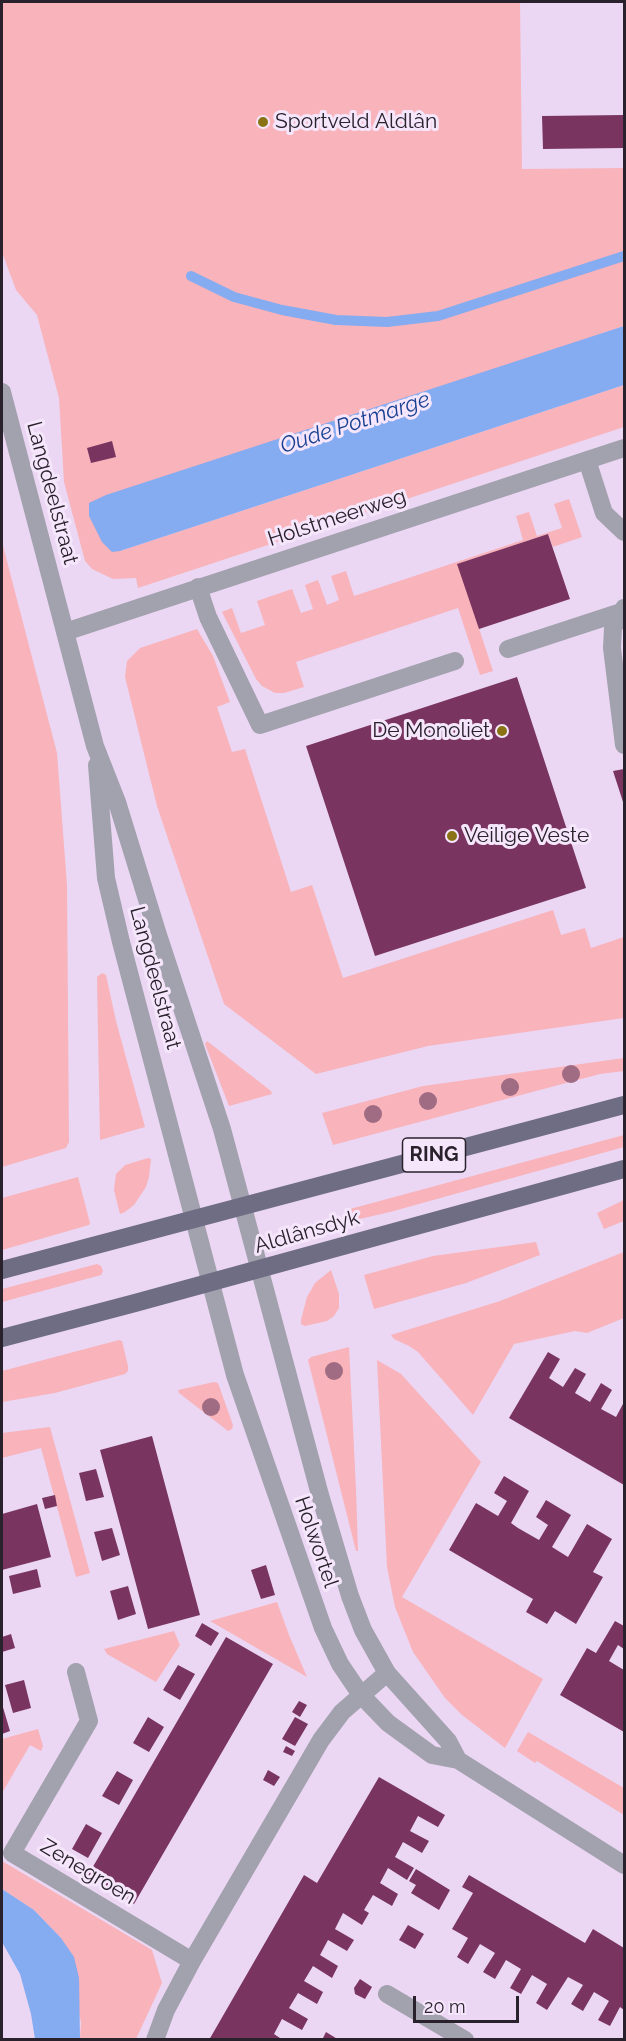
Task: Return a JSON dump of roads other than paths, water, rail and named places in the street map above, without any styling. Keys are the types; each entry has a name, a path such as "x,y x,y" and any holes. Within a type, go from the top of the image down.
{"main road":[{"name":"Aldlânsdyk","path":"2,1270 624,1105"},
{"name":"Aldlânsdyk","path":"2,1338 624,1169"}],"street":[{"name":"Langdeelstraat","path":"2,392 95,746 117,802 222,1129 260,1269"},
{"name":"Holstmeerweg","path":"65,632 624,448"},
{"path":"587,460 604,513 624,532"},
{"path":"198,588 208,617 260,725 455,661"},
{"path":"508,649 622,610"},
{"path":"622,610 614,628 612,648 624,745"},
{"name":"Langdeelstraat","path":"95,746 106,878 211,1282"},
{"name":"Holwortel","path":"260,1269 308,1451 350,1596 363,1630 387,1673 448,1741 458,1760"},
{"name":"Holwortel","path":"211,1282 235,1375 308,1588 340,1664 361,1695 388,1723 432,1755 458,1760 624,1865"},
{"name":"Zenegroen","path":"76,1672 89,1721 12,1853 192,1961"},
{"path":"154,2040 166,2010 192,1961 321,1740 342,1712 387,1673"},
{"path":"387,1994 465,2040"}],"water":[{"name":"Oude Potmarge","path":"624,326 624,385 120,551 112,552 102,542 89,516 89,503 106,495"},
{"path":"2,1889 34,1910 61,1938 74,1957 79,1978 80,2039 35,2039 20,1974 2,1942"}],"waterway":[{"path":"191,276 234,297 282,310 336,320 387,322 438,316 624,256"}],"place":[{"name":"Sportveld Aldlân","path":"263,122"},
{"name":"De Monoliet","path":"502,731"},
{"name":"Veilige Veste","path":"452,836"}]}
